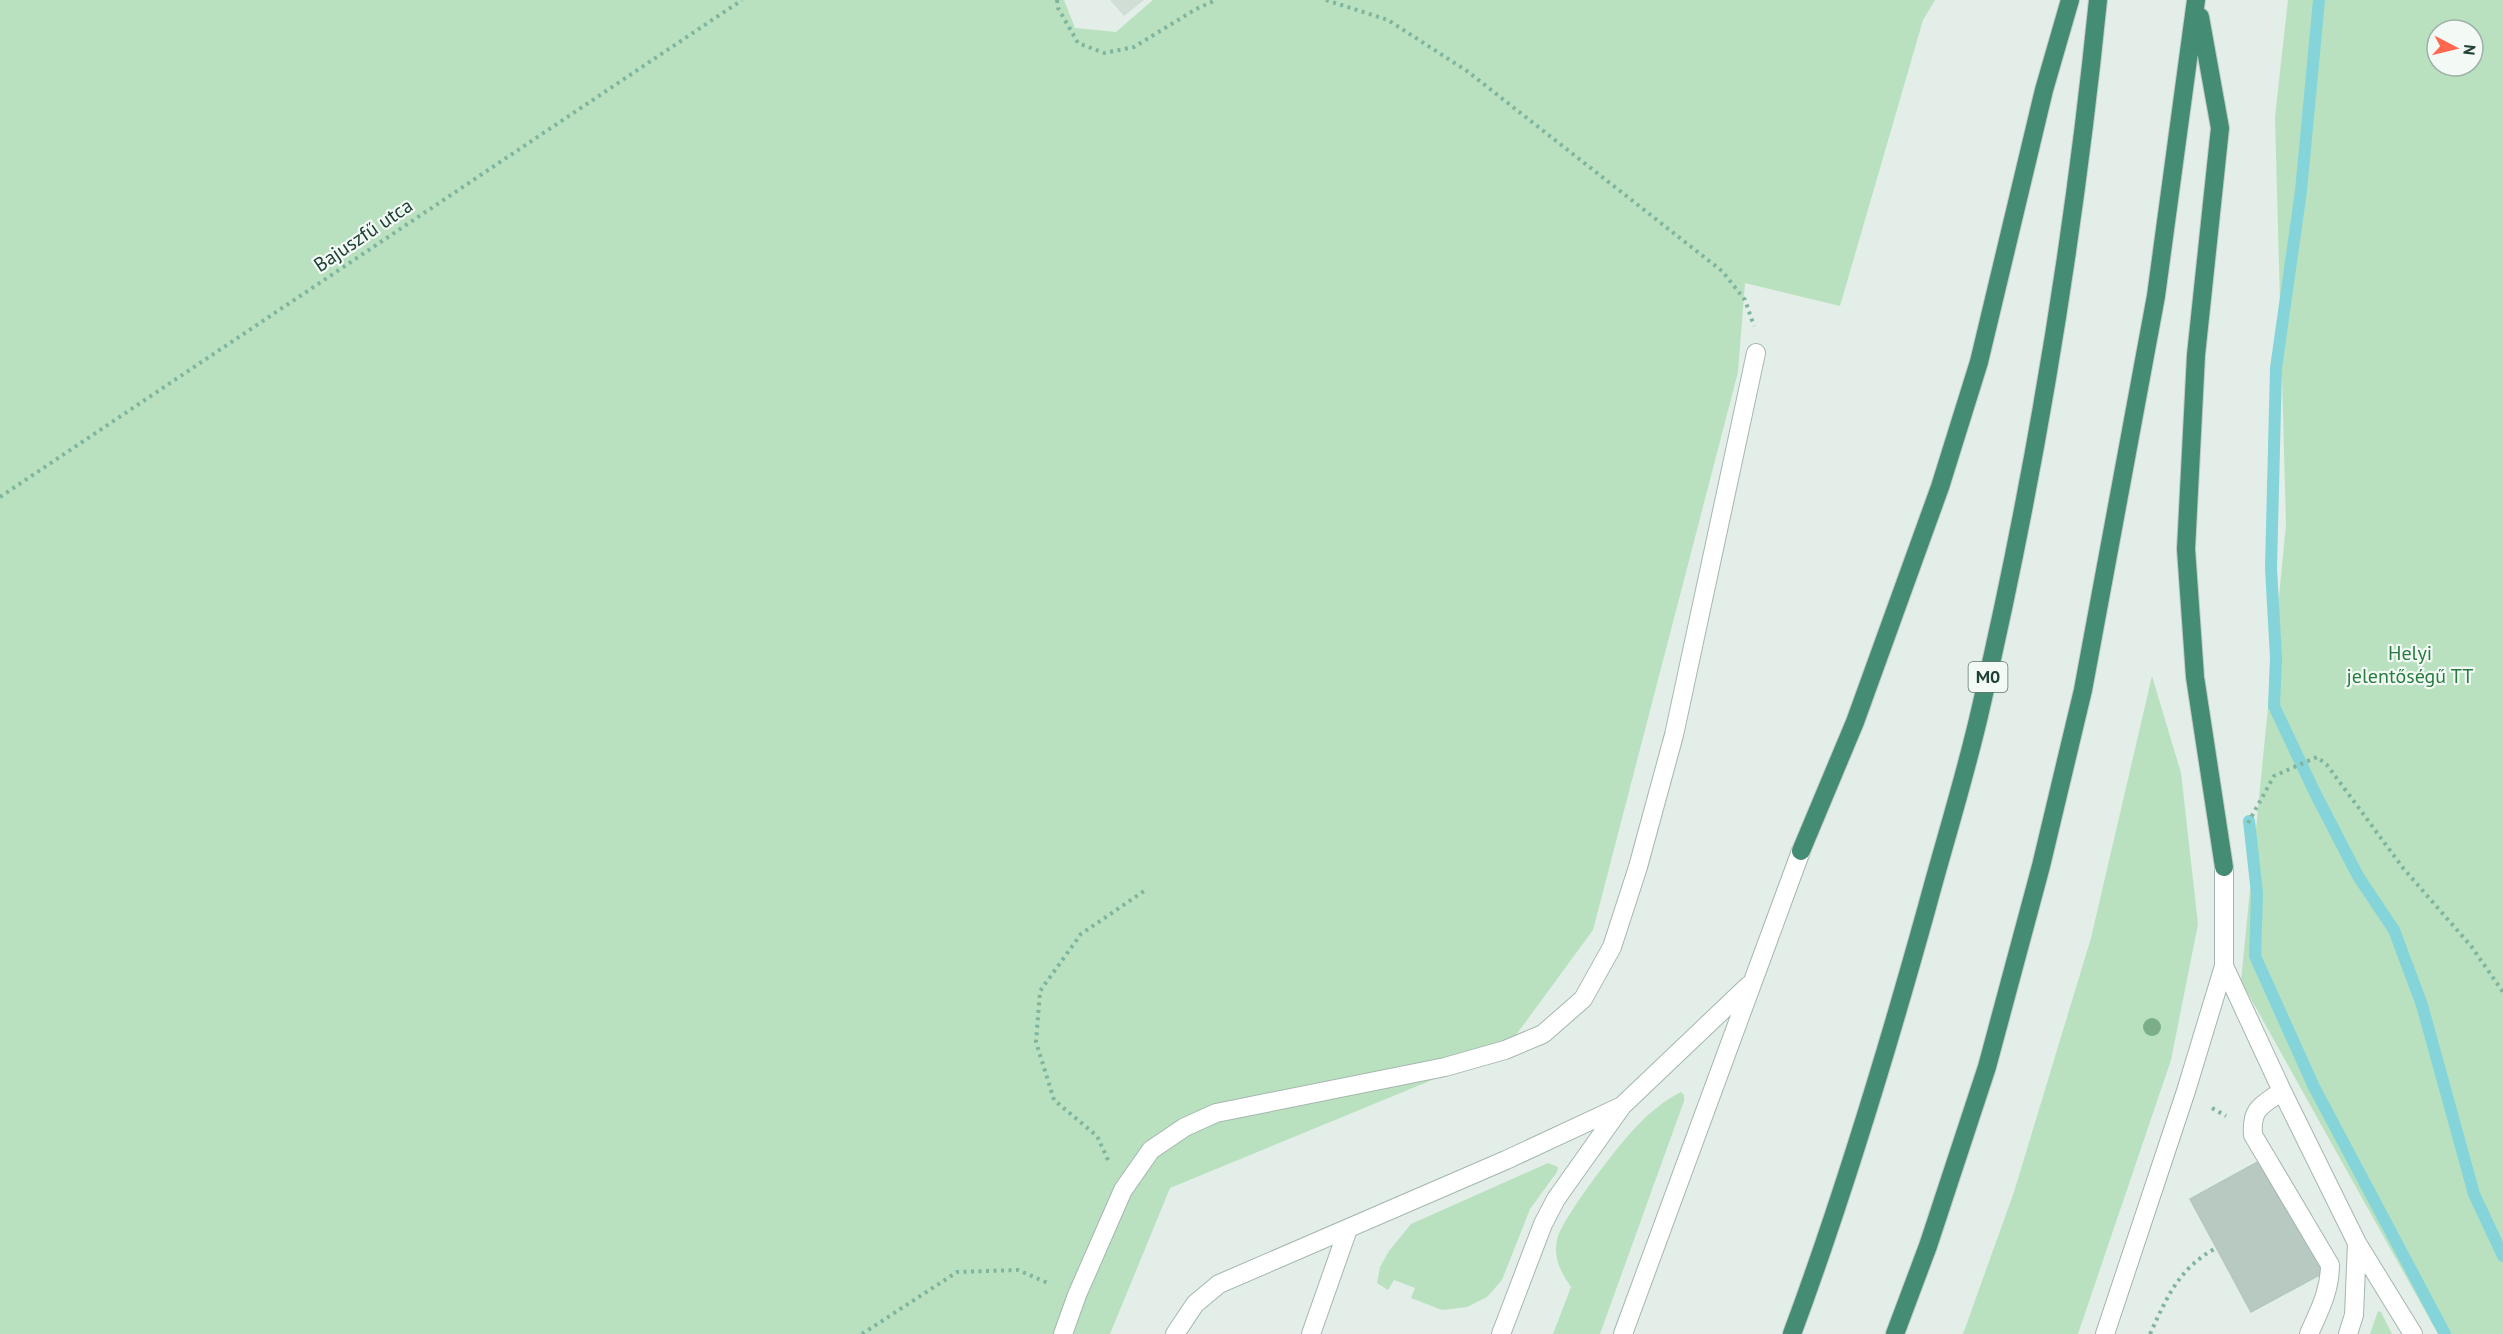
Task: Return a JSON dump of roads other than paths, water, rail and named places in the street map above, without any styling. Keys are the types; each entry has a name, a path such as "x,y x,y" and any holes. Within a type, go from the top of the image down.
{"highway":[{"path":"1801,851 1855,722 1944,476 1979,362 2044,90 2070,0"},
{"name":"M0","path":"1792,1334 1827,1239 1892,1034 1981,710 2019,530 2050,356 2088,92 2098,0"},
{"path":"2196,0 2220,128 2196,355 2186,549 2196,677 2224,867"},
{"path":"1895,1334 1928,1246 1987,1067 2041,866 2083,690 2156,296 2196,0"}],"lane":[{"path":"1063,1334 1077,1295 1123,1190 1150,1150 1185,1127 1216,1113 1445,1067 1505,1050 1543,1034 1583,999 1612,947 1638,867 1668,757 1756,353"},
{"path":"1623,1334 1801,851"},
{"path":"2105,1334 2186,1091 2224,966 2224,867"},
{"path":"2224,966 2282,1091 2357,1243 2414,1334"},
{"path":"1501,1334 1543,1224 1556,1199 1622,1106 1751,982"},
{"path":"2282,1091 2257,1109 2252,1120 2253,1135 2330,1265 2328,1290 2309,1334"},
{"path":"1175,1334 1195,1305 1219,1284 1506,1160 1622,1106"},
{"path":"1311,1334 1348,1229"},
{"path":"2348,1334 2354,1315 2357,1243"}],"waterway":[{"path":"2319,0 2301,191 2276,368 2271,568 2276,658 2274,706 2358,876 2394,930 2422,1005 2474,1194 2503,1256"},
{"path":"2249,821 2257,893 2255,956 2314,1087 2445,1334"}],"park label":[{"name":"Helyi jelentőségű TT","path":"2410,664"}]}
